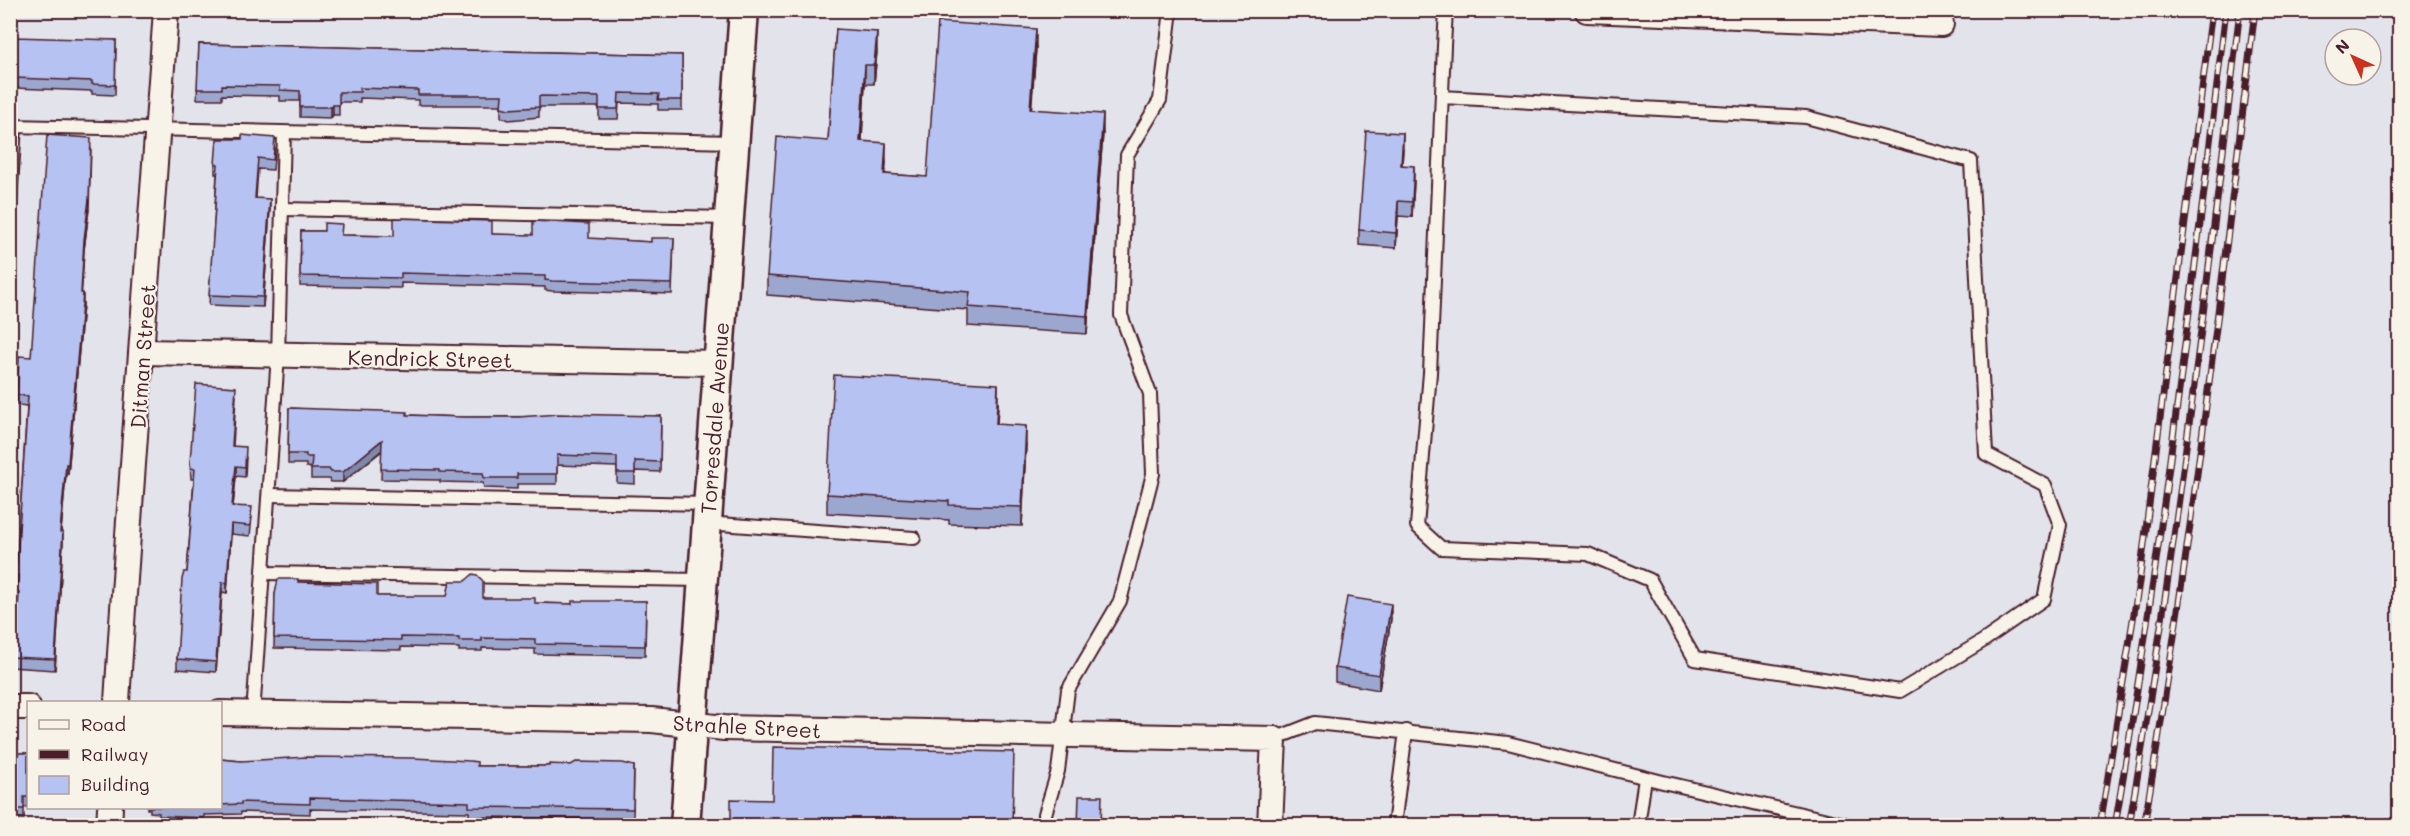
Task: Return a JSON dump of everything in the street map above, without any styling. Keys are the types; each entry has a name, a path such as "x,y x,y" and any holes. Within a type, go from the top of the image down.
{"street":[{"name":"Ditman Street","path":"117,701 166,10"},
{"name":"Torresdale Avenue","path":"685,825 744,10"},
{"path":"1587,10 1712,12 1941,24"},
{"name":"Kendrick Street","path":"142,352 718,363"},
{"path":"10,707 27,707"},
{"name":"Strahle Street","path":"222,713 652,720 724,728 1274,739"},
{"path":"1270,825 1274,739"},
{"path":"109,825 110,809"}],"lane":[{"path":"1046,825 1046,814 1058,771 1068,690 1120,601 1153,474 1150,394 1121,315 1127,155 1160,100 1171,10"},
{"path":"1442,97 1806,117 1971,161 1986,454 2045,485 2060,525 2043,598 1983,641 1900,691 1695,659 1650,580 1588,554 1441,548 1417,526 1430,373 1442,97 1446,10"},
{"path":"10,202 13,126 734,142"},
{"path":"253,715 279,355 285,133"},
{"path":"282,209 729,218"},
{"path":"269,495 707,514 914,538"},
{"path":"263,573 702,580"},
{"path":"1274,739 1315,723 1508,743 1645,778 1853,825"},
{"path":"1394,825 1407,731"},
{"path":"1638,825 1645,778"}],"building":[{"path":"938,22 1036,29 1030,109 1103,114 1087,316 968,307 970,292 767,276 777,137 828,141 836,29 877,32 874,65 865,65 860,141 886,143 884,174 927,177"},
{"path":"14,37 116,40 115,85 92,84 92,81 14,78 14,92 10,92 10,42 14,42"},
{"path":"199,44 682,55 682,100 658,100 659,94 619,93 618,109 599,109 599,97 539,96 539,107 509,109 501,107 502,95 418,95 418,90 360,88 360,92 339,92 339,105 300,107 300,91 280,90 280,86 222,85 222,89 197,89"},
{"path":"1366,131 1403,133 1401,165 1414,166 1412,202 1398,201 1396,233 1359,230"},
{"path":"47,135 91,138 89,199 81,293 83,293 60,532 63,532 55,659 10,657 11,634 16,634 19,592 17,592 18,575 16,575 28,396 17,395 19,356 31,357"},
{"path":"242,135 275,138 273,160 258,158 255,198 270,199 263,297 209,295 218,164 215,164 217,139 242,139"},
{"path":"394,218 492,221 492,234 533,235 533,221 589,224 589,238 651,242 651,238 674,238 672,284 552,281 545,280 545,276 401,273 401,278 300,276 301,231 324,231 324,223 342,224 341,235 394,236"},
{"path":"834,375 998,384 996,424 1026,426 1022,507 949,505 949,501 827,494"},
{"path":"196,384 236,387 232,446 246,447 245,467 236,466 232,506 252,507 250,526 231,524 227,583 222,582 216,662 177,659 182,579 184,572 187,572 195,469 191,468 190,462"},
{"path":"289,408 407,412 407,415 463,417 558,414 661,416 660,462 635,461 635,473 617,473 617,457 557,455 557,474 517,474 517,478 484,478 483,473 381,469 382,440 343,472 331,472 329,469 311,469 312,457 306,457 306,454 288,454"},
{"path":"473,574 483,581 483,598 535,598 535,603 572,604 572,601 646,601 645,646 535,644 535,639 482,638 482,641 459,641 459,638 401,637 401,640 274,638 275,594 278,579 298,579 298,582 377,584 377,596 447,596 450,581 465,581"},
{"path":"1347,597 1391,604 1379,675 1335,668"},
{"path":"773,747 1014,752 1012,825 731,825 731,799 772,800"},
{"path":"10,753 27,753 27,797 24,797 24,809 10,809"},
{"path":"306,757 470,761 477,762 477,766 549,766 549,764 571,765 576,762 623,763 634,766 633,809 469,807 469,802 310,798 310,804 241,802 241,804 222,805 222,759 241,761"},
{"path":"1079,796 1102,796 1101,825 1078,825"}],"railway":[{"path":"2100,826 2140,576 2212,10"},
{"path":"2115,826 2162,521 2226,10"},
{"path":"2129,826 2176,521 2240,10"},
{"path":"2144,826 2191,521 2255,10"}]}
